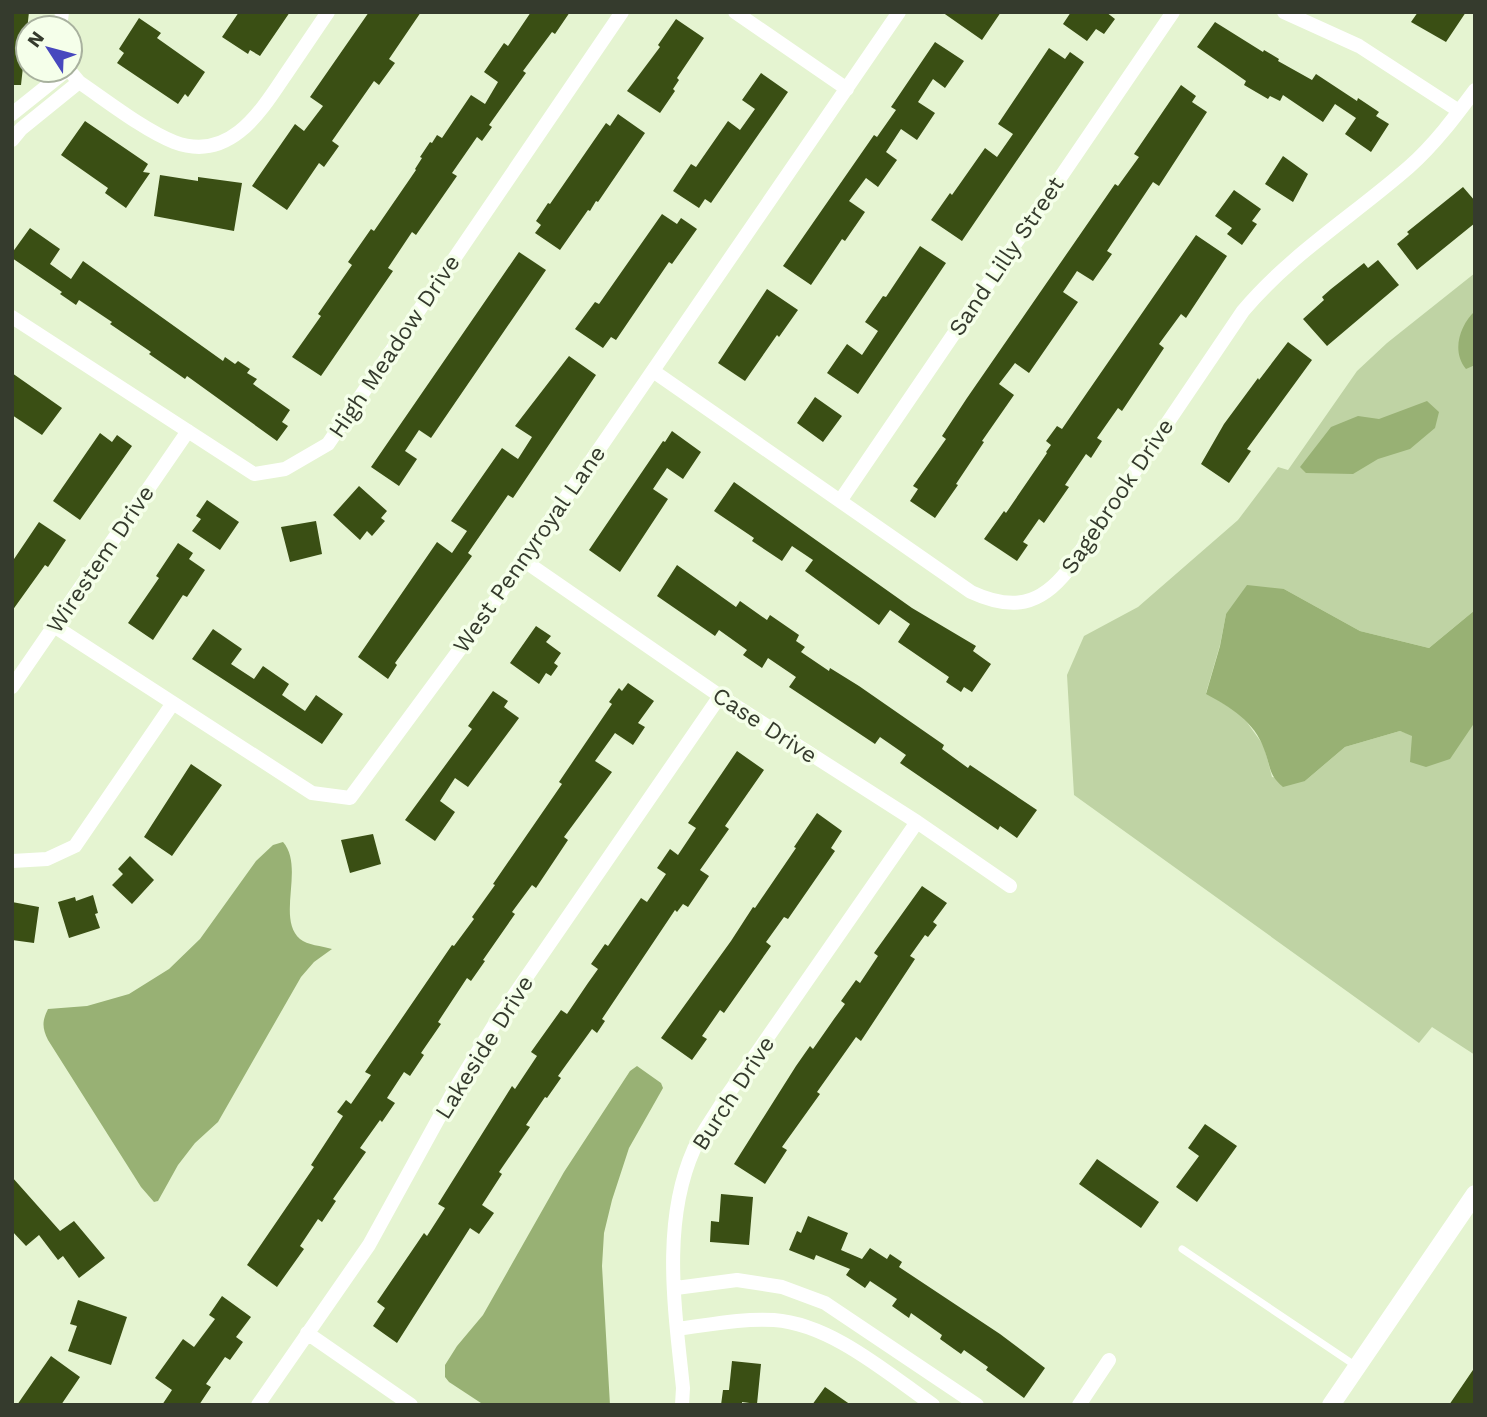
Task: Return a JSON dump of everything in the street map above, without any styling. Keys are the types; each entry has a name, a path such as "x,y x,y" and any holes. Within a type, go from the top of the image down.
{"street":[{"path":"82,84 173,142 191,147 208,147 228,140 245,128 264,106 328,12"},
{"name":"High Meadow Drive","path":"12,317 254,474 285,469 327,444 622,12"},
{"path":"735,12 847,89"},
{"name":"West Pennyroyal Lane","path":"54,626 313,793 351,798 523,560 899,12"},
{"name":"Sand Lilly Street","path":"839,501 1173,12"},
{"path":"1284,12 1359,46 1459,111"},
{"path":"12,114 50,84"},
{"path":"12,141 21,129 77,84"},
{"name":"Sagebrook Drive","path":"653,371 971,592 1005,604 1040,597 1055,587 1068,570 1243,311 1286,265 1409,167 1475,90"},
{"name":"Wirestem Drive","path":"12,687 188,431"},
{"name":"Case Drive","path":"523,560 720,696 917,822 1010,886"},
{"name":"Lakeside Drive","path":"258,1405 369,1245 452,1094 499,1017 720,696"},
{"path":"12,861 47,859 75,846 173,703"},
{"name":"Burch Drive","path":"681,1405 683,1388 672,1242 681,1190 694,1149 722,1103 917,822"},
{"path":"1331,1405 1475,1194"},
{"path":"676,1288 737,1280 782,1287 825,1303 977,1405"},
{"path":"677,1329 738,1321 775,1320 806,1326 844,1344 933,1405"},
{"path":"307,1333 411,1405"},
{"path":"1079,1405 1109,1360"}],"lane":[{"path":"1182,1249 1357,1366"}],"shaded area":[{"path":"1475,273 1475,610 1429,648 1360,631 1284,589 1226,614 1206,693 1241,714 1264,746 1272,777 1305,781 1345,747 1400,731 1412,735 1470,728 1475,722 1475,1055 1432,1027 1419,1043 1074,795 1067,675 1084,636 1138,607 1238,520 1278,467 1288,470 1357,371 1387,343"},
{"path":"1475,311 1475,365 1466,369 1459,354 1459,338 1465,323"},
{"path":"1427,401 1439,412 1435,428 1410,449 1378,459 1353,474 1306,473 1300,467 1331,427 1358,416 1379,419"},
{"path":"1247,585 1284,589 1360,631 1429,648 1475,610 1475,722 1450,759 1426,767 1410,762 1412,736 1400,731 1345,747 1305,781 1283,787 1272,774 1255,731 1233,710 1206,694 1226,614"},
{"path":"283,842 292,865 290,918 293,930 303,941 332,949 314,962 301,977 218,1122 195,1143 178,1165 158,1201 154,1202 141,1187 48,1040 44,1024 46,1013 48,1009 87,1006 129,994 169,969 200,939 256,861 273,845"},
{"path":"637,1066 661,1083 663,1088 629,1148 604,1233 602,1266 610,1405 484,1405 449,1382 445,1377 445,1365 483,1315 564,1172 630,1071"}],"building":[{"path":"12,12 29,12 14,14 14,84 21,84 12,85"},
{"path":"239,12 290,12 260,56 250,50 248,54 222,37"},
{"path":"369,12 421,12 389,59 395,63 379,85 374,81 332,141 339,146 324,167 319,163 287,210 252,186 295,124 304,131 323,106 310,97"},
{"path":"531,12 570,12 523,71 526,73 489,125 492,127 482,141 477,137 452,173 457,176 416,235 412,232 388,268 393,271 321,376 292,357 352,265 348,262 371,229 374,231 416,170 422,158 420,157 430,142 432,143 437,135 442,138 471,95 485,104 498,82 484,72 504,43 508,46"},
{"path":"942,12 1001,12 982,40"},
{"path":"1071,12 1106,12 1115,19 1104,34 1096,29 1087,41 1063,24"},
{"path":"1418,12 1466,12 1446,42 1411,22"},
{"path":"139,18 161,33 157,38 205,72 188,97 185,94 178,104 117,63 124,53 119,49"},
{"path":"676,19 704,38 677,78 679,80 673,89 675,91 660,113 627,91 660,47 658,45"},
{"path":"1215,22 1312,80 1316,74 1379,112 1376,116 1389,124 1371,152 1345,134 1356,118 1335,104 1323,122 1283,95 1280,101 1270,96 1268,99 1244,85 1246,81 1197,47"},
{"path":"935,42 964,61 945,88 933,79 918,102 935,113 917,140 901,129 886,152 897,160 878,187 866,178 849,201 865,212 845,241 842,239 811,285 783,266 874,135 877,137 896,110 891,107"},
{"path":"1049,48 1065,59 1070,52 1084,62 962,241 931,220 985,148 997,157 1013,134 998,124"},
{"path":"761,73 788,92 711,203 705,199 699,208 673,191 691,164 696,167 728,121 740,130 755,109 742,100"},
{"path":"1181,85 1196,96 1192,102 1207,112 1159,186 1153,182 1107,251 1112,254 1093,281 1077,271 1063,292 1078,302 1029,373 1015,363 999,384 1014,395 935,518 910,501 918,489 913,486 946,439 942,436 967,398 1115,184 1118,186 1139,157 1134,154"},
{"path":"618,114 645,133 598,202 588,210 560,250 535,233 541,225 536,221 606,123 610,126"},
{"path":"85,121 148,164 143,172 150,173 126,208 105,193 108,188 61,155"},
{"path":"1283,156 1308,174 1293,202 1265,184"},
{"path":"160,175 198,181 198,177 242,183 234,231 154,216"},
{"path":"1463,187 1475,201 1475,223 1417,270 1397,244 1409,234 1407,232"},
{"path":"1234,190 1261,209 1252,221 1257,224 1242,245 1227,234 1232,228 1215,216"},
{"path":"662,214 677,224 681,218 697,229 672,264 669,262 616,340 611,337 603,348 575,329 595,302 599,304"},
{"path":"30,228 60,249 50,264 71,279 83,261 223,361 225,357 250,369 247,373 257,379 253,384 290,410 282,422 288,426 277,441 187,376 185,379 149,354 151,352 110,324 112,322 79,300 76,305 60,294 62,292 12,258 12,253"},
{"path":"1196,235 1227,256 1186,318 1181,314 1159,344 1164,348 1122,411 1118,408 1097,438 1102,441 1091,458 1086,454 1065,485 1069,487 1044,523 1039,519 1023,542 1028,545 1017,561 984,539 1004,511 1006,513 1047,453 1051,445 1046,441 1057,426 1062,429"},
{"path":"920,246 946,263 858,394 827,373 847,344 862,355 878,331 865,322 883,296 886,297"},
{"path":"519,252 546,270 431,438 419,430 405,451 417,459 399,486 371,467"},
{"path":"1378,260 1399,285 1327,346 1303,319 1324,300 1322,297 1364,263 1368,268"},
{"path":"767,289 798,310 745,381 718,363"},
{"path":"1288,342 1312,360 1247,449 1251,451 1229,483 1201,464 1224,424"},
{"path":"569,356 596,375 513,498 508,495 468,553 472,556 395,663 397,665 388,679 358,657 437,542 452,553 467,531 451,521 502,448 518,459 532,437 515,426"},
{"path":"12,373 62,408 42,435 12,415"},
{"path":"815,397 842,416 823,442 797,423"},
{"path":"672,431 701,452 683,479 667,468 653,489 668,499 620,572 589,550"},
{"path":"100,433 112,442 117,435 132,446 80,520 53,501"},
{"path":"734,482 912,608 976,646 973,651 991,664 972,692 964,687 961,692 946,682 949,677 898,642 910,624 890,610 879,625 805,571 813,560 792,546 782,561 714,511"},
{"path":"359,486 387,511 381,518 385,521 372,536 367,531 360,540 333,515"},
{"path":"207,500 239,522 220,550 192,531 201,519 196,516"},
{"path":"316,521 322,554 290,562 281,527"},
{"path":"39,522 66,540 12,611 12,562"},
{"path":"178,543 193,553 189,559 205,570 187,597 183,595 153,640 128,623 159,578 156,576"},
{"path":"677,565 736,607 740,601 767,620 770,615 799,635 796,641 805,647 801,652 829,671 830,668 859,686 944,745 942,749 968,768 970,765 1037,810 1017,838 1000,826 998,830 900,763 906,755 880,737 875,744 789,687 796,677 768,658 762,668 743,655 747,650 719,630 715,636 657,596"},
{"path":"536,626 551,636 546,642 561,653 554,663 558,666 551,676 546,673 539,684 510,663"},
{"path":"213,629 242,649 231,664 254,679 263,666 289,684 282,695 305,711 316,695 343,714 322,744 192,659"},
{"path":"628,683 654,701 638,723 645,727 633,745 615,733 595,761 612,772 564,837 568,840 536,888 532,885 512,912 515,914 471,981 467,978 438,1022 441,1024 421,1053 424,1055 410,1076 404,1072 387,1098 395,1103 360,1148 366,1152 333,1199 336,1201 322,1222 318,1219 300,1246 304,1249 277,1287 247,1265 314,1167 311,1165 343,1116 337,1112 346,1100 351,1104 371,1075 365,1072 452,945 454,946 474,919 472,917 495,885 493,884 562,784 559,782 612,704 609,702 619,688 622,691"},
{"path":"493,691 508,701 504,707 519,718 468,787 455,778 440,801 455,812 435,841 405,820 472,729 468,726"},
{"path":"737,751 764,770 725,826 729,829 700,870 709,876 688,907 683,904 677,912 675,910 602,1019 605,1021 597,1033 592,1029 558,1076 561,1078 526,1125 530,1127 499,1172 502,1174 482,1205 494,1213 479,1234 470,1228 397,1343 373,1326 385,1308 377,1302 424,1233 427,1236 445,1208 438,1204 512,1086 515,1089 537,1056 531,1052 561,1010 567,1014 598,969 591,964 605,944 608,946 641,898 647,902 666,874 657,868 670,849 678,855 696,828 688,823"},
{"path":"191,764 222,785 172,856 144,837"},
{"path":"817,813 842,831 831,848 835,851 788,919 784,917 766,942 771,946 724,1013 720,1010 702,1036 707,1039 692,1060 661,1038 753,907 755,908"},
{"path":"373,834 381,864 350,873 341,840"},
{"path":"130,856 154,880 132,904 112,885 123,874 118,869"},
{"path":"922,886 947,903 933,922 937,925 928,937 925,935 910,956 915,959 861,1041 856,1037 817,1092 820,1094 782,1147 787,1150 765,1184 734,1164 796,1066 810,1046 813,1049 845,1004 841,1001 856,980 860,983 878,956 874,953"},
{"path":"93,895 100,928 69,938 58,902 75,897 76,901"},
{"path":"12,902 39,907 34,943 12,940"},
{"path":"1205,1124 1237,1146 1197,1202 1176,1187 1199,1156 1188,1148"},
{"path":"1097,1159 1159,1202 1141,1228 1079,1184"},
{"path":"12,1177 60,1231 74,1221 105,1258 79,1278 63,1256 58,1260 39,1235 26,1246 12,1231"},
{"path":"721,1194 753,1197 749,1245 710,1242 711,1221 719,1222"},
{"path":"808,1216 848,1233 841,1250 862,1259 870,1248 887,1259 890,1254 902,1262 899,1267 1000,1334 1045,1368 1024,1398 964,1350 961,1354 940,1339 942,1335 911,1313 909,1318 892,1306 897,1299 870,1281 865,1288 846,1275 850,1269 816,1255 814,1260 789,1250 797,1231 801,1233"},
{"path":"222,1296 251,1317 236,1337 243,1342 230,1360 225,1357 206,1384 211,1387 199,1405 162,1405 172,1390 155,1378 183,1339 194,1347 215,1319 209,1315"},
{"path":"78,1300 127,1317 111,1365 68,1351 77,1326 70,1324"},
{"path":"51,1356 80,1377 61,1405 17,1405"},
{"path":"732,1361 761,1364 757,1404 742,1402 742,1405 721,1405 723,1390 729,1390"},
{"path":"1475,1367 1475,1405 1449,1405"},
{"path":"825,1387 851,1405 812,1405"}]}
